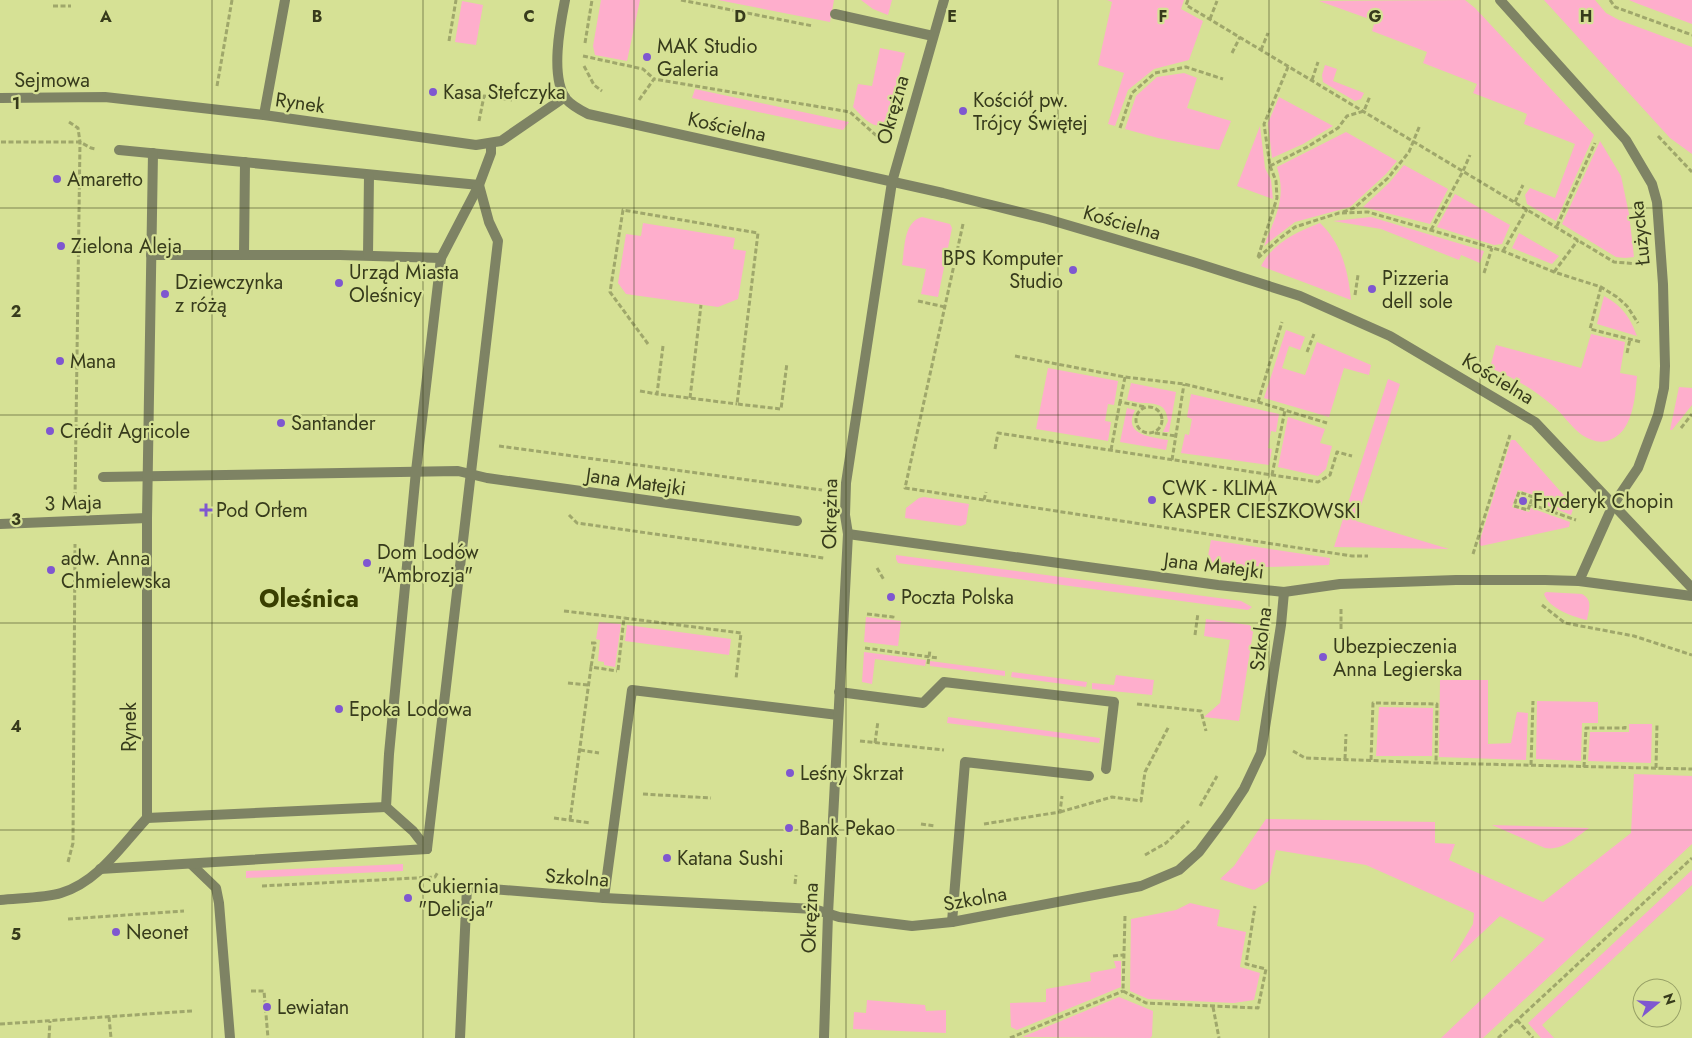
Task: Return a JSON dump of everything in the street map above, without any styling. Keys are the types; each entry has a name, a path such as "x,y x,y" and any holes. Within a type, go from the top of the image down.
{"street":[{"path":"264,116 285,0"},
{"path":"386,807 389,754 416,471 441,258 479,186 491,153 491,144 501,141 565,97 558,74 558,36 565,0"},
{"name":"Okrężna","path":"824,1038 828,914 848,534 845,515 846,483 892,182 944,0"},
{"name":"Łużycka","path":"1500,0 1626,140 1652,184 1657,202 1663,284 1666,366 1664,388 1658,415 1638,468 1613,505"},
{"path":"835,14 933,36"},
{"name":"Rynek","path":"105,97 476,144 491,144"},
{"name":"Sejmowa","path":"0,98 105,97"},
{"name":"Kościelna","path":"565,97 573,106 588,114 892,182 1047,219 1300,296 1390,336 1535,422 1613,505"},
{"path":"119,150 479,186"},
{"name":"Rynek","path":"147,818 147,518 153,153"},
{"path":"244,255 245,162"},
{"path":"368,256 369,175"},
{"path":"427,849 498,241 489,222 479,186"},
{"path":"151,255 441,258"},
{"path":"103,477 416,471 458,471 471,474"},
{"name":"Jana Matejki","path":"471,474 487,478 796,521"},
{"path":"1578,581 1613,505 1692,588"},
{"name":"3 Maja","path":"0,524 147,518"},
{"name":"Jana Matejki","path":"848,534 1218,586 1284,592 1340,584 1456,580 1578,581 1692,596"},
{"name":"Szkolna","path":"460,1038 467,886 604,898 814,909 839,917 912,926 952,922 1141,886 1179,870 1199,852 1244,789 1261,753 1281,625 1284,592"},
{"path":"839,692 923,703 944,682 1114,702 1106,770"},
{"path":"604,898 632,690 838,715"},
{"path":"952,922 965,762 1089,776"},
{"path":"0,900 60,894 82,884 100,870 147,818 386,807 414,831 427,849"},
{"path":"100,870 427,849"},
{"path":"191,864 216,888 220,903 230,1038"}],"path":[{"path":"212,110 232,0"},
{"path":"449,41 456,0"},
{"path":"592,0 583,65 594,84 604,94"},
{"path":"681,6 682,0 815,27"},
{"path":"1188,0 1186,5 1614,262 1641,264"},
{"path":"1610,0 1615,7 1692,35"},
{"path":"1210,19 1217,1"},
{"path":"54,6 71,6"},
{"path":"752,14 752,21"},
{"path":"1261,50 1268,33"},
{"path":"1232,53 1240,37"},
{"path":"583,56 643,69 654,79 850,112 885,144"},
{"path":"1312,80 1318,62"},
{"path":"643,69 644,64"},
{"path":"1120,128 1132,93 1155,73 1186,67 1223,79"},
{"path":"1288,67 1264,124 1270,166 1276,182 1277,198 1257,259 1278,239 1295,227 1354,208 1388,178 1405,157 1420,126"},
{"path":"636,105 654,79"},
{"path":"478,124 484,96 512,100"},
{"path":"1364,111 1370,96"},
{"path":"1270,166 1338,128 1347,116 1364,111"},
{"path":"67,121 78,128 80,142 73,843 67,866"},
{"path":"1658,136 1692,172"},
{"path":"1556,226 1596,141"},
{"path":"1,142 80,142 91,148 119,150"},
{"path":"1431,230 1470,155"},
{"path":"1515,202 1522,185"},
{"path":"1503,251 1526,209"},
{"path":"648,344 610,292 623,210 758,234 737,404"},
{"path":"1339,213 1368,212 1503,251 1554,272 1601,287 1627,306 1640,327"},
{"path":"963,224 904,488 1352,556 1372,556"},
{"path":"1554,272 1578,240"},
{"path":"1484,273 1492,248"},
{"path":"1354,301 1358,275"},
{"path":"1601,287 1590,328 1644,343"},
{"path":"918,301 944,306"},
{"path":"690,398 700,305"},
{"path":"1258,402 1282,322"},
{"path":"1307,352 1314,334"},
{"path":"1627,353 1630,339"},
{"path":"657,394 663,346"},
{"path":"1015,356 1125,377 1184,384 1258,402 1327,422"},
{"path":"640,391 781,409 787,363"},
{"path":"1112,450 1125,377"},
{"path":"1172,460 1184,384"},
{"path":"1120,402 1156,408 1163,418 1161,427 1154,433"},
{"path":"1147,407 1139,412 1136,420 1141,431 1176,436"},
{"path":"1272,475 1285,410"},
{"path":"1679,430 1692,414"},
{"path":"995,449 998,433 1318,482 1330,475 1337,452 1352,456"},
{"path":"1474,554 1510,435"},
{"path":"491,444 823,490"},
{"path":"984,500 986,492"},
{"path":"1519,492 1533,497 1530,504 1528,510 1514,506 1519,492"},
{"path":"1530,504 1576,520"},
{"path":"566,512 577,523 825,559"},
{"path":"877,568 884,580"},
{"path":"1540,604 1565,623 1634,636 1692,655"},
{"path":"564,611 741,633 734,702"},
{"path":"862,613 893,617 893,614"},
{"path":"1194,635 1198,613"},
{"path":"624,618 618,671 632,690"},
{"path":"570,820 595,643 591,643"},
{"path":"591,667 618,671"},
{"path":"568,683 589,685"},
{"path":"1531,766 1533,701"},
{"path":"1114,702 1201,711 1206,731"},
{"path":"1371,760 1373,703 1437,704 1436,763"},
{"path":"1584,767 1586,728 1625,728 1625,724"},
{"path":"1656,768 1657,724"},
{"path":"1345,759 1346,734"},
{"path":"852,740 953,751 965,762"},
{"path":"1293,751 1305,758 1531,766 1692,769"},
{"path":"921,824 960,828 1060,812 1064,773"},
{"path":"1200,807 1217,776"},
{"path":"617,792 711,798"},
{"path":"554,818 613,826"},
{"path":"1144,856 1166,843 1190,820"},
{"path":"1498,1038 1692,858"},
{"path":"1123,991 1146,1003 1258,1008 1266,969 1246,964 1255,906"},
{"path":"81,918 184,911"},
{"path":"1123,991 1125,916"},
{"path":"1113,956 1124,955"},
{"path":"250,991 264,990 268,1038"},
{"path":"1010,1038 1123,991"},
{"path":"1213,1007 1218,1038"},
{"path":"0,1024 192,1011"},
{"path":"109,1017 111,1038"},
{"path":"1517,1020 1533,1038"},
{"path":"49,1038 50,1021"}],"shaded area":[{"path":"601,0 640,0 627,61 595,55 593,46"},
{"path":"718,0 834,0 830,22"},
{"path":"861,0 892,0 888,15 873,9"},
{"path":"1107,0 1184,0 1181,9 1203,21 1189,60 1154,69 1128,90 1115,126 1108,124 1124,73 1098,65 1112,2"},
{"path":"1465,0 1475,8 1594,135 1556,221 1527,204 1525,195 1530,188 1555,198 1575,144 1524,124 1527,114 1473,93 1477,84 1423,63 1427,52 1372,31 1375,21 1319,1"},
{"path":"1544,0 1595,0 1606,13 1619,20 1692,47 1692,154 1670,138"},
{"path":"1629,0 1692,0 1692,24 1636,3"},
{"path":"462,1 483,5 476,45 455,42"},
{"path":"880,48 905,53 888,117 881,126 877,126 862,117 853,107 858,84 872,86"},
{"path":"1325,65 1337,69 1333,81 1364,93 1361,99 1355,101 1323,82 1322,75"},
{"path":"1184,73 1197,78 1187,108 1231,121 1219,150 1158,138 1125,129 1136,96 1157,77"},
{"path":"695,89 849,122 843,130 692,98"},
{"path":"1279,97 1333,126 1303,144 1272,158 1268,123"},
{"path":"1260,126 1265,168 1271,180 1273,199 1237,186"},
{"path":"1346,132 1397,161 1386,174 1350,207 1295,222 1264,246 1276,217 1280,198 1280,178 1277,167"},
{"path":"1600,141 1621,176 1629,214 1634,257 1616,257 1562,224"},
{"path":"1404,165 1448,189 1430,224 1363,207 1389,183"},
{"path":"1455,194 1510,225 1502,244 1494,245 1437,227"},
{"path":"922,217 950,224 952,228 938,297 921,294 926,269 902,265 908,230 911,224"},
{"path":"1371,217 1484,251 1480,263 1461,255 1459,260 1381,229 1333,221"},
{"path":"643,223 735,238 733,249 746,251 738,299 718,307 626,294 618,283 626,234 641,236"},
{"path":"1320,223 1334,240 1343,258 1351,300 1261,266 1272,251 1286,239"},
{"path":"1519,233 1559,256 1552,264 1512,248"},
{"path":"1604,296 1625,313 1637,336 1597,324"},
{"path":"1286,330 1305,337 1300,350 1289,346 1282,368 1305,375 1317,342 1371,365 1369,375 1344,368 1329,417 1264,398"},
{"path":"1591,334 1625,342 1620,373 1637,376 1631,414 1627,423 1616,437 1604,442 1594,441 1582,435 1538,394 1515,379 1490,368 1496,345 1581,368"},
{"path":"1048,368 1118,381 1114,405 1108,404 1105,421 1111,422 1108,441 1036,429"},
{"path":"1388,379 1400,384 1356,521 1449,549 1334,547"},
{"path":"1131,383 1176,392 1169,432 1163,432 1168,421 1163,408 1153,404 1127,400"},
{"path":"1679,387 1692,388 1692,405 1672,430 1670,430"},
{"path":"1191,394 1279,414 1276,432 1271,431 1268,448 1272,449 1269,465 1181,453 1185,434 1189,435 1192,419 1187,417"},
{"path":"1127,408 1135,410 1132,425 1135,430 1147,436 1168,440 1166,450 1120,442"},
{"path":"1288,417 1325,429 1320,443 1332,446 1326,469 1318,476 1278,467"},
{"path":"1511,440 1515,440 1568,500 1573,509 1571,515 1533,500 1534,495 1518,490 1512,507 1529,512 1531,508 1570,522 1569,527 1481,546 1479,543"},
{"path":"924,497 969,504 966,524 961,526 905,518 906,508 919,498"},
{"path":"1211,540 1330,558 1329,565 1268,567 1212,565 1209,562 1208,556"},
{"path":"896,555 1241,601 1252,607 1248,610 898,563"},
{"path":"1546,592 1582,594 1585,596 1589,602 1587,620 1556,608 1547,599 1544,594"},
{"path":"866,617 901,621 898,646 864,642"},
{"path":"1206,619 1252,627 1253,632 1239,721 1204,717 1220,703 1230,640 1204,636"},
{"path":"599,622 621,624 615,667 604,665 604,662 598,661 600,640 596,639"},
{"path":"627,625 731,639 729,655 625,641"},
{"path":"864,652 926,660 925,666 875,659 872,684 862,682"},
{"path":"930,661 1005,671 1005,676 930,666"},
{"path":"1012,672 1087,682 1086,687 1011,677"},
{"path":"1116,675 1154,680 1152,695 1092,689 1092,683 1114,685"},
{"path":"1440,680 1488,680 1488,744 1511,743 1517,712 1528,713 1526,760 1439,757"},
{"path":"1537,701 1598,702 1598,723 1582,723 1581,761 1536,759"},
{"path":"1379,707 1433,708 1432,756 1376,756"},
{"path":"948,717 1100,738 1099,743 947,723"},
{"path":"1629,724 1652,724 1651,763 1588,761 1590,732 1629,732"},
{"path":"1634,774 1692,776 1692,844 1483,1038 1441,1038 1545,939 1500,916 1450,963 1473,924 1474,913 1366,865 1276,850 1269,881 1254,890 1220,879 1234,866 1266,819 1435,822 1435,843 1455,844 1449,860 1543,902 1631,833"},
{"path":"1492,825 1589,828 1563,845 1545,848"},
{"path":"403,864 403,871 246,878 246,871"},
{"path":"1692,870 1692,885 1542,1025 1554,1038 1541,1038 1528,1023"},
{"path":"1190,903 1220,910 1217,926 1246,932 1240,967 1260,973 1254,1000 1234,1003 1148,999 1130,991 1131,919 1176,910"},
{"path":"1114,961 1121,961 1121,987 1017,1030 1011,1027 1010,1003 1046,1002 1046,989 1091,981 1090,973 1116,968"},
{"path":"1119,997 1153,1011 1152,1036 1150,1038 1022,1037"},
{"path":"867,1000 925,1005 926,1011 946,1010 946,1033 853,1029 854,1012 866,1013"}],"place":[{"name":"MAK Studio Galeria","path":"647,57"},
{"name":"Kasa Stefczyka","path":"433,92"},
{"name":"Kościół pw. Trójcy Świętej","path":"963,111"},
{"name":"Amaretto","path":"57,179"},
{"name":"Zielona Aleja","path":"61,246"},
{"name":"BPS Komputer Studio","path":"1073,270"},
{"name":"Urząd Miasta Oleśnicy","path":"339,283"},
{"name":"Pizzeria dell sole","path":"1372,289"},
{"name":"Dziewczynka z różą","path":"165,294"},
{"name":"Mana","path":"60,361"},
{"name":"Santander","path":"281,423"},
{"name":"Crédit Agricole","path":"50,431"},
{"name":"CWK - KLIMA KASPER CIESZKOWSKI","path":"1152,500"},
{"name":"Fryderyk Chopin","path":"1523,501"},
{"name":"Pod Orłem","path":"206,510"},
{"name":"Dom Lodów \"Ambrozja\"","path":"367,563"},
{"name":"adw. Anna Chmielewska","path":"51,570"},
{"name":"Poczta Polska","path":"891,597"},
{"name":"Ubezpieczenia Anna Legierska","path":"1323,657"},
{"name":"Epoka Lodowa","path":"339,709"},
{"name":"Leśny Skrzat","path":"790,773"},
{"name":"Bank Pekao","path":"789,828"},
{"name":"Katana Sushi","path":"667,858"},
{"name":"Cukiernia \"Delicja\"","path":"408,898"},
{"name":"Neonet","path":"116,932"},
{"name":"Lewiatan","path":"267,1007"}],"district":[{"name":"Oleśnica","path":"309,598"}]}
